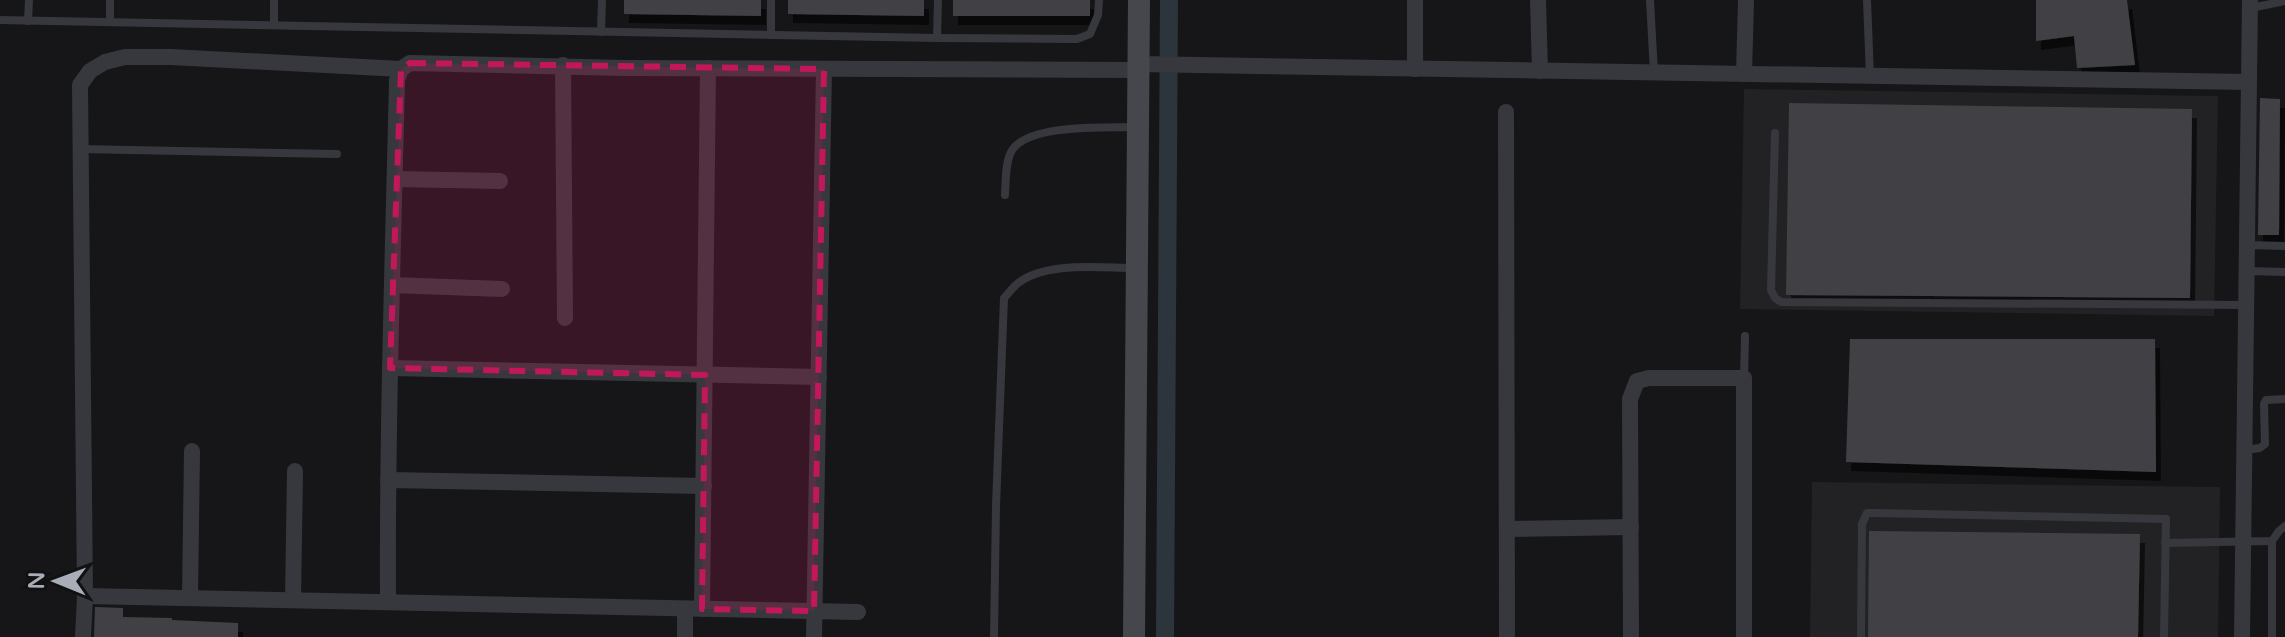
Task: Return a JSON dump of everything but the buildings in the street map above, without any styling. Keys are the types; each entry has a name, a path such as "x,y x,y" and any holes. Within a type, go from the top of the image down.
{"street":[{"path":"1134,637 1137,127 1150,66 1139,0"},
{"path":"1415,0 1415,69"},
{"path":"1538,0 1540,71"},
{"path":"1744,74 1746,0"},
{"path":"2242,637 2250,4"},
{"path":"83,637 80,85 90,71 105,62 125,57 401,69"},
{"path":"388,602 397,80 401,69 410,63 824,69 1150,66 2249,82"},
{"path":"563,65 565,318"},
{"path":"685,637 693,609 704,486 708,68"},
{"path":"814,637 824,69"},
{"path":"1506,112 1507,637"},
{"path":"395,179 500,181"},
{"path":"392,285 502,289"},
{"path":"390,368 819,377"},
{"path":"1631,637 1630,399 1637,381 1649,378 1744,378 1744,637"},
{"path":"190,598 192,451"},
{"path":"293,600 295,471"},
{"path":"388,480 704,486"},
{"path":"1508,529 1631,527"},
{"path":"85,596 858,612"}],"lane":[{"path":"28,21 29,0"},
{"path":"110,0 110,22"},
{"path":"274,0 274,25"},
{"path":"601,32 602,0"},
{"path":"771,0 771,35"},
{"path":"937,38 938,0"},
{"path":"0,20 1077,39 1090,34 1098,15 1099,0"},
{"path":"1650,0 1654,73"},
{"path":"1867,0 1870,76"},
{"path":"2250,4 2285,1"},
{"path":"1005,195 1010,153 1017,144 1066,128 1137,127"},
{"path":"1775,133 1771,290 1781,302 2246,305"},
{"path":"79,149 337,154"},
{"path":"2247,245 2285,246"},
{"path":"994,637 1004,298 1018,283 1042,271 1136,268"},
{"path":"2247,271 2285,272"},
{"path":"1744,378 1745,336"},
{"path":"2245,450 2265,444 2266,400 2285,399"},
{"path":"1861,637 1861,528 1867,513 2166,519 2164,637"},
{"path":"2272,637 2272,541 2285,526"},
{"path":"2165,543 2272,541"}],"highlighted area":[{"path":"410,63 824,69 814,611 702,609 705,375 390,368 401,69"}],"shaded area":[{"path":"1744,89 2218,96 2214,316 1740,309"},
{"path":"1812,482 2220,487 2218,637 1810,637"}],"waterway":[{"path":"1165,637 1169,0"}]}
